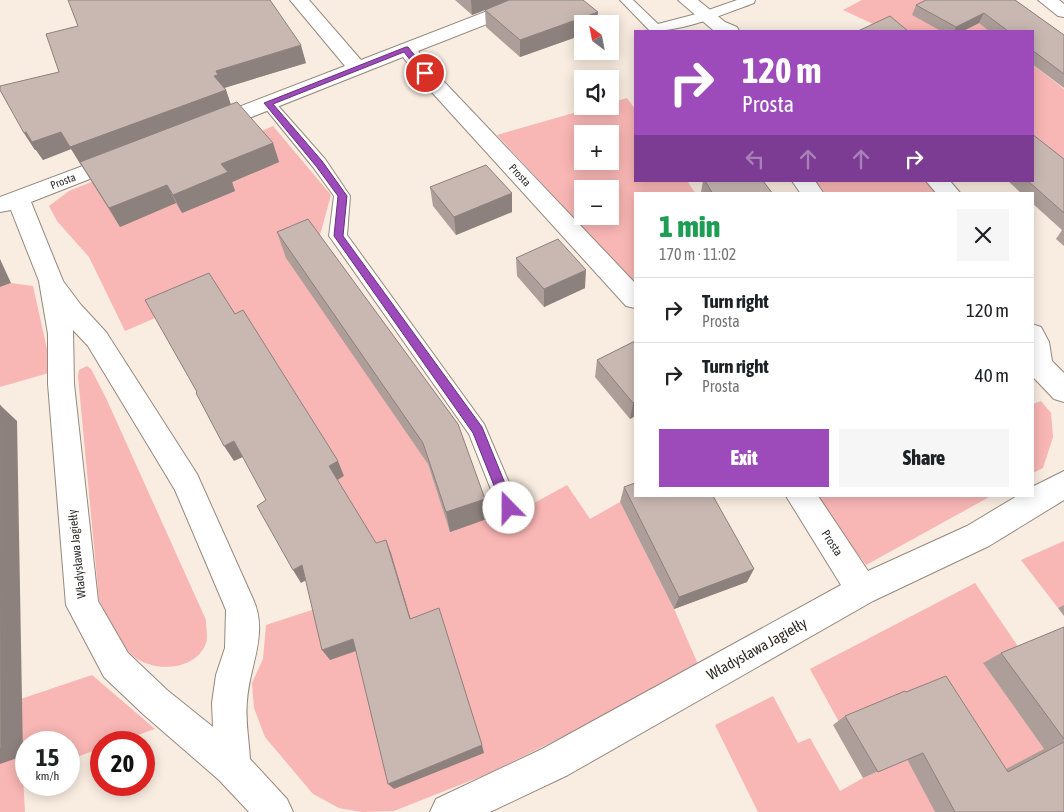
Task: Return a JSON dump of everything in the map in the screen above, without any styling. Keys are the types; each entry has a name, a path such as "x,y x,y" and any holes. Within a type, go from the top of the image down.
{"street":[{"path":"299,0 358,69"},
{"path":"194,131 532,0"},
{"path":"686,0 718,26"},
{"path":"1047,0 1064,12"},
{"name":"Prosta","path":"406,49 425,73 634,299"},
{"name":"Prosta","path":"9,202 139,152"},
{"path":"804,182 812,192"},
{"path":"937,182 948,192"},
{"name":"Władysława Jagiełły","path":"9,202 51,281 72,312 97,339 187,483 242,610 242,648 233,675 229,703 232,767"},
{"name":"Władysława Jagiełły","path":"51,281 60,334 61,384 82,605 116,665 155,702 232,767 274,812"},
{"path":"1034,338 1036,342 1036,364 1064,391"},
{"name":"Władysława Jagiełły","path":"449,812 555,762 862,590 978,536 1064,484"},
{"name":"Prosta","path":"802,497 862,590"}],"lane":[{"path":"626,0 655,29 718,26 749,0"},
{"path":"268,103 319,164 342,196 338,236 478,430 509,508"}],"shaded area":[{"path":"862,0 950,0 989,30 886,30 843,10"},
{"path":"1034,66 1064,89 1064,177 1034,153"},
{"path":"627,98 634,108 634,182 688,182 695,192 634,192 634,283 580,225 619,225 619,180 574,180 574,218 497,135 574,113 574,115 619,115 619,100"},
{"path":"273,126 331,195 317,246 428,464 450,531 527,507 567,485 590,519 620,502 674,609 698,664 590,723 490,773 394,811 362,812 339,808 313,794 265,737 254,708 252,683 263,659 266,625 318,608 414,630 336,481 344,476 243,332 218,291 125,331 89,257 57,221 49,206 69,191 176,148 229,183 255,134"},
{"path":"816,182 927,182 937,192 824,192"},
{"path":"11,283 33,286 52,372 0,387 0,287"},
{"path":"87,366 91,369 106,398 206,620 206,643 201,652 184,664 163,667 152,665 133,656 119,638 99,600 78,376 79,370"},
{"path":"1041,401 1051,413 1053,437 1043,468 1034,472 1034,404"},
{"path":"815,497 989,497 866,565"},
{"path":"1064,541 1064,606 1058,608 1021,560"},
{"path":"975,583 1019,648 984,664 1044,749 1064,804 1064,812 1010,812 839,722 810,669"},
{"path":"92,675 155,729 149,731 90,731 90,752 80,756 80,731 15,731 15,796 24,796 25,812 0,812 0,706"},
{"path":"773,696 798,743 810,738 840,791 863,778 923,753 931,804 935,812 758,812 715,725"}],"building":[{"path":"68,0 270,0 301,45 216,71 218,75 214,76 226,90 70,147 61,132 32,142 26,132 24,133 0,90 0,86 59,72 46,34 78,26"},
{"path":"509,0 583,0 598,12 590,15 574,15 574,21 520,40 485,10"},
{"path":"926,0 1015,0 1064,35 1064,74 1034,52 1034,30 1007,30 984,13 956,27 916,5"},
{"path":"890,16 907,30 860,30"},
{"path":"237,102 273,143 221,164 228,172 173,195 167,185 109,208 80,162"},
{"path":"1034,136 1064,159 1064,213 1029,182 1034,182"},
{"path":"486,165 512,193 454,217 430,187"},
{"path":"706,182 764,182 771,192 712,192"},
{"path":"308,219 458,424 485,499 446,512 423,443 277,232"},
{"path":"558,239 586,270 544,289 516,258"},
{"path":"209,273 235,314 243,310 338,461 329,466 376,543 386,540 410,619 439,608 482,745 388,784 353,639 322,650 302,565 293,570 257,506 266,500 234,441 224,446 197,392 145,300"},
{"path":"634,342 634,402 633,403 597,360"},
{"path":"0,405 1,748 0,749"},
{"path":"634,483 634,497 714,497 754,569 679,597 624,487"},
{"path":"1064,627 1064,739 1001,653"},
{"path":"946,676 1008,772 1064,742 1064,812 955,812 923,753 878,772 845,716"}],"route":[{"path":"425,73 406,49 268,103 319,164 342,196 338,236 478,430 509,508"}]}
